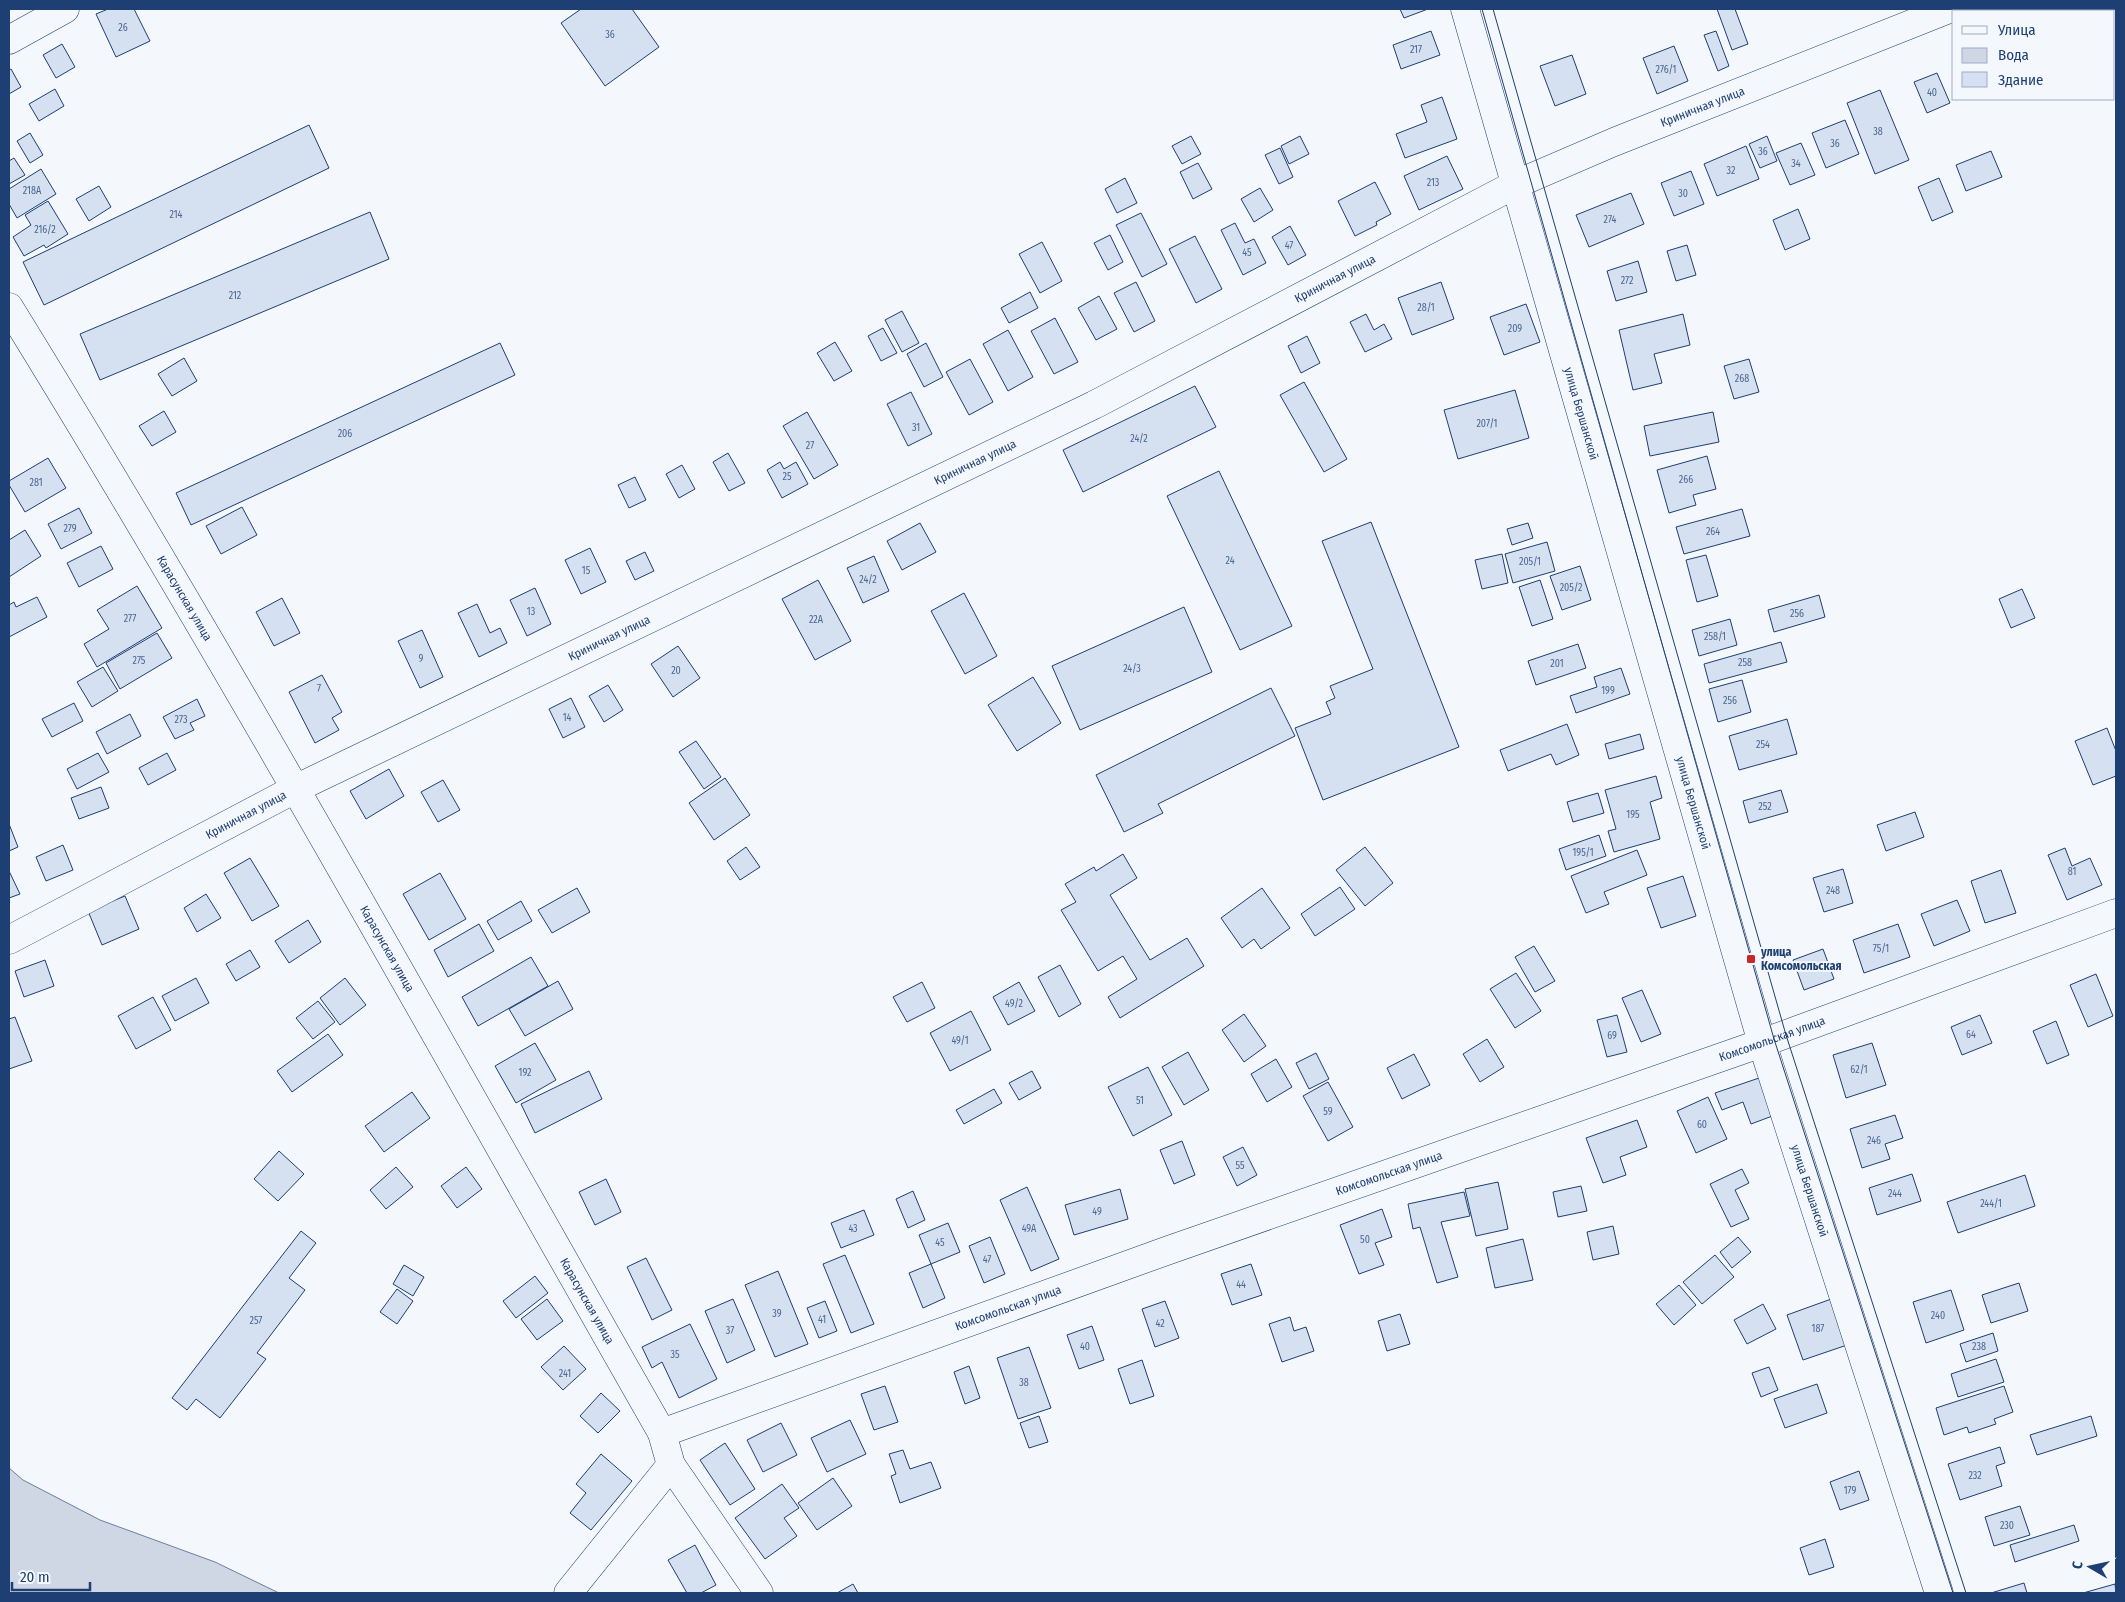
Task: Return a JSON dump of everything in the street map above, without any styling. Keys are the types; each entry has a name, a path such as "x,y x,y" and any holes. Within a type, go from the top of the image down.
{"street":[{"path":"9,40 65,9"},
{"name":"улица Бершанской","path":"1465,9 1762,1043 1938,1593"},
{"name":"Криничная улица","path":"9,940 295,789 1094,405 1514,185 1614,142 1949,9"},
{"name":"Карасунская улица","path":"9,307 102,457 295,789 662,1433 672,1465 759,1593"},
{"name":"Комсомольская улица","path":"662,1433 1169,1250 1762,1043 2116,912"},
{"path":"568,1593 672,1465"}],"water":[{"path":"9,1468 23,1480 100,1520 215,1562 279,1593 9,1593"}],"building":[{"path":"108,9 134,9 150,41 116,57 96,14"},
{"path":"581,9 632,9 659,47 605,86 561,23"},
{"path":"1400,9 1428,9 1404,18"},
{"path":"1717,9 1735,9 1748,44 1732,50"},
{"path":"1431,31 1440,55 1401,69 1393,45"},
{"path":"1716,31 1729,66 1718,71 1704,35"},
{"path":"62,44 75,67 56,78 43,55"},
{"path":"1674,46 1688,81 1657,94 1643,58"},
{"path":"1572,55 1586,94 1555,106 1540,66"},
{"path":"11,69 21,87 9,94 9,70"},
{"path":"1937,73 1950,103 1927,113 1914,82"},
{"path":"55,89 64,106 39,121 29,104"},
{"path":"1880,90 1909,160 1875,174 1847,103"},
{"path":"1442,97 1457,139 1405,158 1396,134 1427,122 1421,105"},
{"path":"1845,120 1859,154 1826,168 1812,133"},
{"path":"309,125 329,168 44,305 23,262"},
{"path":"30,133 43,155 30,163 17,141"},
{"path":"1191,136 1201,154 1182,164 1172,146"},
{"path":"1300,136 1309,154 1289,164 1281,146"},
{"path":"1767,136 1777,161 1760,168 1749,144"},
{"path":"1801,143 1815,175 1790,185 1776,153"},
{"path":"1746,146 1759,179 1717,196 1704,164"},
{"path":"1280,148 1293,177 1279,184 1265,155"},
{"path":"1991,151 2002,177 1966,191 1956,165"},
{"path":"1447,156 1463,189 1419,210 1404,176"},
{"path":"14,158 25,175 9,184 9,161"},
{"path":"1198,163 1212,189 1193,199 1180,172"},
{"path":"41,169 56,194 17,218 9,204 9,189"},
{"path":"1691,171 1704,204 1674,216 1661,183"},
{"path":"1125,178 1137,203 1117,213 1105,189"},
{"path":"1939,178 1953,212 1932,221 1918,187"},
{"path":"1375,182 1391,214 1376,222 1377,225 1355,236 1338,201"},
{"path":"99,186 111,207 89,221 76,199"},
{"path":"1260,188 1273,210 1254,222 1241,199"},
{"path":"1631,193 1644,224 1589,247 1576,215"},
{"path":"48,201 68,234 46,248 44,245 24,256 13,237 31,225 25,215"},
{"path":"1798,209 1810,239 1785,250 1773,220"},
{"path":"370,212 389,259 100,380 80,334"},
{"path":"1141,213 1167,264 1142,277 1116,225"},
{"path":"1235,223 1245,243 1254,239 1266,263 1243,275 1221,230"},
{"path":"1290,226 1306,255 1288,265 1272,237"},
{"path":"1110,235 1123,262 1108,270 1094,243"},
{"path":"1195,236 1222,289 1196,303 1169,249"},
{"path":"1042,242 1062,281 1040,293 1019,254"},
{"path":"1687,245 1696,275 1676,281 1667,251"},
{"path":"1638,261 1647,292 1616,301 1607,271"},
{"path":"1136,282 1155,321 1134,332 1114,293"},
{"path":"1441,282 1454,319 1412,335 1398,298"},
{"path":"1030,292 1038,308 1009,323 1001,308"},
{"path":"1099,296 1117,329 1096,340 1078,308"},
{"path":"1526,304 1540,342 1504,355 1490,317"},
{"path":"902,311 919,343 902,352 885,320"},
{"path":"1366,314 1374,330 1384,324 1392,339 1365,352 1350,322"},
{"path":"1683,314 1690,345 1654,354 1662,383 1633,390 1619,330"},
{"path":"1055,318 1078,362 1054,374 1031,331"},
{"path":"883,328 897,353 881,361 868,336"},
{"path":"1008,330 1033,377 1008,391 983,344"},
{"path":"1307,336 1320,363 1301,373 1288,346"},
{"path":"835,342 852,371 834,381 817,353"},
{"path":"500,343 515,375 191,525 176,493"},
{"path":"926,343 943,377 924,387 907,354"},
{"path":"184,358 197,381 172,396 158,374"},
{"path":"970,359 993,402 969,415 946,372"},
{"path":"1749,359 1759,392 1734,399 1724,366"},
{"path":"1304,382 1347,459 1324,472 1280,395"},
{"path":"1195,386 1216,427 1083,492 1063,450"},
{"path":"1515,390 1529,438 1458,459 1444,410"},
{"path":"911,392 932,434 908,446 887,404"},
{"path":"164,411 176,432 152,446 139,426"},
{"path":"807,412 838,465 814,479 783,426"},
{"path":"1713,412 1719,442 1650,456 1644,426"},
{"path":"728,453 745,483 729,491 713,462"},
{"path":"1707,456 1716,489 1693,495 1696,505 1669,513 1657,470"},
{"path":"48,458 66,488 25,512 9,485 9,481"},
{"path":"780,462 784,469 796,462 808,484 782,498 767,470"},
{"path":"682,465 695,489 679,498 666,474"},
{"path":"1219,471 1292,626 1240,650 1167,496"},
{"path":"635,477 646,500 629,508 618,485"},
{"path":"242,507 257,535 221,554 206,526"},
{"path":"79,508 92,533 61,549 48,524"},
{"path":"1742,509 1750,536 1684,554 1676,527"},
{"path":"1371,522 1459,747 1323,800 1295,728 1331,714 1326,702 1335,698 1330,686 1373,669 1322,541"},
{"path":"920,523 936,552 902,570 887,541"},
{"path":"1528,523 1533,538 1512,545 1507,529"},
{"path":"25,530 41,556 9,577 9,540"},
{"path":"1547,542 1555,571 1513,583 1505,554"},
{"path":"101,546 113,569 79,587 67,563"},
{"path":"590,548 606,582 581,594 565,560"},
{"path":"645,552 654,571 635,580 626,561"},
{"path":"1502,554 1508,583 1482,589 1475,560"},
{"path":"1706,555 1718,596 1697,602 1686,560"},
{"path":"874,556 889,591 863,603 847,568"},
{"path":"1580,566 1591,600 1562,610 1550,576"},
{"path":"818,580 851,641 815,660 782,599"},
{"path":"1540,580 1553,619 1532,626 1519,587"},
{"path":"137,586 162,628 97,667 84,644 109,629 97,610"},
{"path":"535,588 551,624 527,636 510,600"},
{"path":"2022,589 2035,618 2011,628 1999,599"},
{"path":"964,593 997,656 965,674 931,611"},
{"path":"1819,595 1825,617 1774,632 1768,610"},
{"path":"37,597 47,617 9,637 9,605 14,602 16,607"},
{"path":"282,598 300,633 274,646 256,612"},
{"path":"477,604 490,633 500,628 507,643 479,657 458,613"},
{"path":"1184,607 1212,672 1080,730 1052,666"},
{"path":"1730,619 1737,645 1699,656 1692,630"},
{"path":"422,630 443,677 420,688 398,641"},
{"path":"157,633 172,658 120,689 106,663"},
{"path":"1781,642 1787,662 1709,683 1704,664"},
{"path":"1578,644 1586,668 1536,685 1528,661"},
{"path":"678,646 700,678 673,697 651,664"},
{"path":"103,667 118,691 92,707 77,682"},
{"path":"1621,668 1630,694 1576,713 1570,696 1597,687 1594,677"},
{"path":"322,675 342,712 332,718 339,730 315,743 289,692"},
{"path":"1033,677 1061,723 1017,751 988,705"},
{"path":"1742,680 1751,712 1718,722 1709,689"},
{"path":"608,685 623,710 604,722 589,696"},
{"path":"1271,688 1295,736 1158,804 1163,813 1124,832 1096,775"},
{"path":"571,698 585,727 563,738 549,709"},
{"path":"197,699 205,716 190,723 194,730 175,739 163,717"},
{"path":"74,703 83,721 52,737 42,719"},
{"path":"130,714 141,736 107,754 96,732"},
{"path":"1787,719 1797,754 1739,770 1729,736"},
{"path":"1567,724 1579,755 1556,765 1551,754 1508,771 1500,750"},
{"path":"2107,728 2116,751 2116,776 2093,785 2075,741"},
{"path":"1640,734 1644,749 1609,759 1605,744"},
{"path":"696,741 721,777 704,789 679,752"},
{"path":"98,753 109,772 77,789 67,769"},
{"path":"167,753 176,770 148,785 139,768"},
{"path":"389,769 404,796 366,819 350,791"},
{"path":"1656,776 1662,798 1650,802 1660,839 1614,852 1608,831 1616,829 1605,790"},
{"path":"725,778 750,815 714,840 689,803"},
{"path":"443,780 460,810 438,822 421,792"},
{"path":"101,787 109,808 79,819 71,798"},
{"path":"1781,790 1788,812 1749,823 1743,801"},
{"path":"1598,793 1604,813 1573,822 1567,802"},
{"path":"1915,812 1924,837 1886,851 1877,825"},
{"path":"9,824 18,847 9,851"},
{"path":"1599,835 1606,856 1566,870 1559,849"},
{"path":"63,845 73,870 46,881 36,857"},
{"path":"746,847 760,867 740,880 727,861"},
{"path":"1365,847 1393,883 1365,906 1336,870"},
{"path":"2065,848 2072,866 2090,858 2102,885 2067,900 2048,855"},
{"path":"1637,850 1647,875 1604,892 1609,904 1586,913 1571,876"},
{"path":"1123,854 1137,878 1110,895 1150,960 1187,938 1204,966 1120,1018 1108,997 1137,979 1123,956 1098,971 1061,910 1076,902 1065,884 1094,867 1096,871"},
{"path":"250,858 279,906 252,921 224,873"},
{"path":"1843,869 1853,903 1824,912 1813,878"},
{"path":"2001,870 2016,913 1985,923 1971,881"},
{"path":"9,871 20,894 9,898"},
{"path":"440,873 466,919 429,940 403,894"},
{"path":"1683,876 1696,916 1661,928 1647,888"},
{"path":"1340,887 1355,909 1315,936 1301,914"},
{"path":"577,888 590,912 552,933 538,910"},
{"path":"1262,888 1290,928 1261,949 1254,939 1242,948 1221,918"},
{"path":"206,894 221,918 197,932 184,908"},
{"path":"125,896 139,929 102,945 88,911"},
{"path":"1957,900 1970,931 1934,946 1921,914"},
{"path":"521,901 532,921 498,940 487,921"},
{"path":"308,920 321,942 289,963 275,941"},
{"path":"479,924 494,951 448,977 434,950"},
{"path":"1898,924 1910,957 1864,973 1853,940"},
{"path":"1534,946 1555,981 1535,992 1515,957"},
{"path":"1823,949 1834,979 1804,990 1793,960"},
{"path":"250,950 260,967 236,981 226,964"},
{"path":"531,957 548,986 478,1026 462,997"},
{"path":"45,960 54,986 24,997 15,971"},
{"path":"1060,965 1081,1004 1059,1017 1038,977"},
{"path":"1516,973 1541,1011 1515,1028 1490,989"},
{"path":"2096,974 2113,1016 2088,1027 2070,985"},
{"path":"196,978 209,1003 175,1021 162,996"},
{"path":"345,978 366,1005 340,1025 320,998"},
{"path":"558,981 573,1009 525,1036 509,1009"},
{"path":"922,982 935,1008 907,1022 893,997"},
{"path":"1019,982 1035,1011 1008,1025 993,997"},
{"path":"1642,990 1661,1034 1641,1042 1622,998"},
{"path":"153,997 171,1030 136,1049 118,1016"},
{"path":"318,1001 335,1022 313,1039 296,1018"},
{"path":"971,1011 991,1050 950,1071 930,1033"},
{"path":"1244,1014 1266,1046 1244,1062 1222,1030"},
{"path":"1617,1015 1627,1052 1607,1057 1597,1020"},
{"path":"1980,1015 1992,1043 1962,1055 1951,1027"},
{"path":"15,1017 32,1061 9,1069 9,1019"},
{"path":"2056,1021 2069,1055 2047,1064 2033,1031"},
{"path":"328,1034 343,1055 292,1092 277,1071"},
{"path":"1487,1039 1504,1067 1480,1082 1463,1054"},
{"path":"535,1043 556,1080 516,1103 495,1066"},
{"path":"1872,1043 1886,1085 1846,1098 1833,1055"},
{"path":"1188,1052 1209,1090 1184,1105 1162,1067"},
{"path":"1316,1053 1329,1079 1309,1089 1296,1063"},
{"path":"1414,1054 1430,1085 1402,1099 1387,1068"},
{"path":"1276,1059 1292,1087 1267,1102 1251,1074"},
{"path":"1148,1067 1172,1115 1133,1136 1108,1087"},
{"path":"589,1071 602,1099 535,1133 521,1104"},
{"path":"1032,1071 1041,1088 1019,1100 1009,1083"},
{"path":"1762,1077 1775,1115 1751,1124 1743,1102 1722,1110 1715,1093"},
{"path":"1328,1082 1353,1127 1328,1141 1303,1096"},
{"path":"994,1089 1002,1103 964,1124 956,1110"},
{"path":"412,1092 430,1118 384,1152 365,1126"},
{"path":"1708,1097 1727,1139 1696,1153 1677,1111"},
{"path":"1895,1115 1903,1138 1885,1144 1890,1159 1862,1168 1850,1129"},
{"path":"1637,1120 1647,1147 1620,1157 1626,1175 1603,1183 1586,1138"},
{"path":"1182,1141 1195,1175 1174,1184 1160,1150"},
{"path":"1243,1147 1257,1175 1237,1186 1223,1157"},
{"path":"279,1151 304,1174 278,1201 254,1179"},
{"path":"396,1167 413,1187 386,1209 370,1190"},
{"path":"466,1167 482,1189 457,1208 441,1186"},
{"path":"1742,1169 1749,1183 1735,1190 1749,1219 1731,1227 1710,1184"},
{"path":"1912,1174 1921,1201 1877,1215 1869,1188"},
{"path":"2025,1175 2035,1206 1958,1233 1947,1202"},
{"path":"606,1179 621,1212 595,1225 579,1192"},
{"path":"1498,1182 1508,1229 1476,1236 1465,1189"},
{"path":"1581,1186 1587,1211 1558,1217 1553,1192"},
{"path":"1027,1187 1059,1259 1031,1271 1000,1200"},
{"path":"1120,1189 1128,1219 1074,1235 1065,1205"},
{"path":"913,1191 925,1220 908,1228 896,1199"},
{"path":"1464,1192 1470,1216 1441,1222 1458,1277 1437,1283 1420,1227 1413,1229 1408,1204"},
{"path":"1382,1209 1392,1237 1375,1243 1384,1265 1359,1274 1340,1225"},
{"path":"864,1210 874,1235 841,1248 831,1223"},
{"path":"948,1223 960,1252 931,1264 919,1235"},
{"path":"1613,1226 1619,1254 1593,1260 1587,1232"},
{"path":"301,1231 316,1243 289,1278 305,1290 257,1353 266,1359 220,1418 196,1399 187,1410 172,1398"},
{"path":"990,1237 1005,1274 984,1283 969,1246"},
{"path":"1738,1237 1751,1252 1732,1268 1720,1252"},
{"path":"1523,1239 1533,1280 1495,1288 1486,1248"},
{"path":"845,1255 874,1324 851,1333 823,1264"},
{"path":"1715,1255 1734,1277 1702,1304 1683,1282"},
{"path":"646,1258 672,1310 652,1320 627,1267"},
{"path":"931,1264 945,1298 923,1308 909,1273"},
{"path":"1251,1264 1262,1295 1232,1305 1221,1274"},
{"path":"404,1265 424,1277 413,1296 393,1284"},
{"path":"778,1271 808,1344 775,1357 745,1285"},
{"path":"535,1276 548,1293 516,1318 503,1301"},
{"path":"2019,1283 2028,1311 1991,1323 1982,1295"},
{"path":"1679,1285 1696,1305 1674,1325 1656,1304"},
{"path":"397,1289 413,1301 397,1324 380,1312"},
{"path":"1951,1290 1964,1330 1926,1343 1913,1302"},
{"path":"1834,1298 1850,1344 1803,1360 1787,1315"},
{"path":"547,1299 563,1321 537,1340 521,1319"},
{"path":"733,1299 755,1350 727,1363 705,1311"},
{"path":"825,1301 837,1331 819,1338 807,1308"},
{"path":"1165,1301 1179,1338 1155,1347 1142,1309"},
{"path":"1763,1304 1776,1329 1747,1344 1734,1320"},
{"path":"1400,1314 1410,1344 1387,1351 1378,1321"},
{"path":"1290,1317 1294,1331 1306,1327 1314,1351 1282,1362 1269,1324"},
{"path":"690,1324 717,1379 679,1398 662,1362 652,1368 642,1347"},
{"path":"1092,1326 1104,1360 1079,1369 1067,1335"},
{"path":"1993,1333 1998,1351 1966,1362 1960,1344"},
{"path":"564,1346 586,1369 563,1390 541,1367"},
{"path":"1029,1347 1051,1408 1018,1419 997,1358"},
{"path":"1996,1359 2004,1382 1958,1397 1951,1374"},
{"path":"1142,1360 1154,1396 1130,1404 1118,1369"},
{"path":"969,1366 980,1398 965,1404 954,1372"},
{"path":"1769,1367 1778,1390 1761,1397 1752,1373"},
{"path":"1817,1384 1827,1413 1785,1428 1774,1399"},
{"path":"885,1386 898,1422 874,1430 861,1394"},
{"path":"2004,1386 2013,1412 1994,1419 1996,1424 1969,1433 1967,1427 1944,1435 1936,1408"},
{"path":"601,1393 620,1411 598,1433 580,1416"},
{"path":"1039,1416 1048,1442 1029,1448 1020,1423"},
{"path":"2091,1416 2097,1436 2037,1455 2030,1435"},
{"path":"850,1420 866,1454 827,1472 811,1438"},
{"path":"781,1423 797,1455 763,1472 747,1440"},
{"path":"725,1443 755,1489 730,1505 700,1460"},
{"path":"2000,1447 2005,1463 1996,1466 2002,1486 1960,1500 1948,1464"},
{"path":"903,1450 910,1469 931,1462 941,1488 900,1503 891,1476 896,1474 889,1454"},
{"path":"601,1454 632,1481 591,1530 570,1513 586,1493 576,1484"},
{"path":"1859,1471 1869,1500 1840,1510 1830,1482"},
{"path":"833,1478 852,1506 817,1530 798,1503"},
{"path":"782,1484 799,1508 784,1518 797,1536 765,1559 735,1518"},
{"path":"2020,1506 2030,1535 1994,1546 1985,1517"},
{"path":"2074,1525 2079,1541 2015,1562 2010,1545"},
{"path":"1825,1539 1834,1567 1809,1575 1800,1548"},
{"path":"695,1545 716,1585 701,1593 687,1593 668,1560"},
{"path":"2024,1583 2027,1593 1991,1593"},
{"path":"853,1584 858,1593 837,1593"},
{"path":"2115,1584 2116,1593 2083,1593"}],"tram line":[{"path":"1482,9 1774,1039 1953,1593"},
{"path":"1493,9 1786,1035 1966,1593"}],"place":[{"name":"улица Комсомольская","path":"1751,959"}]}
